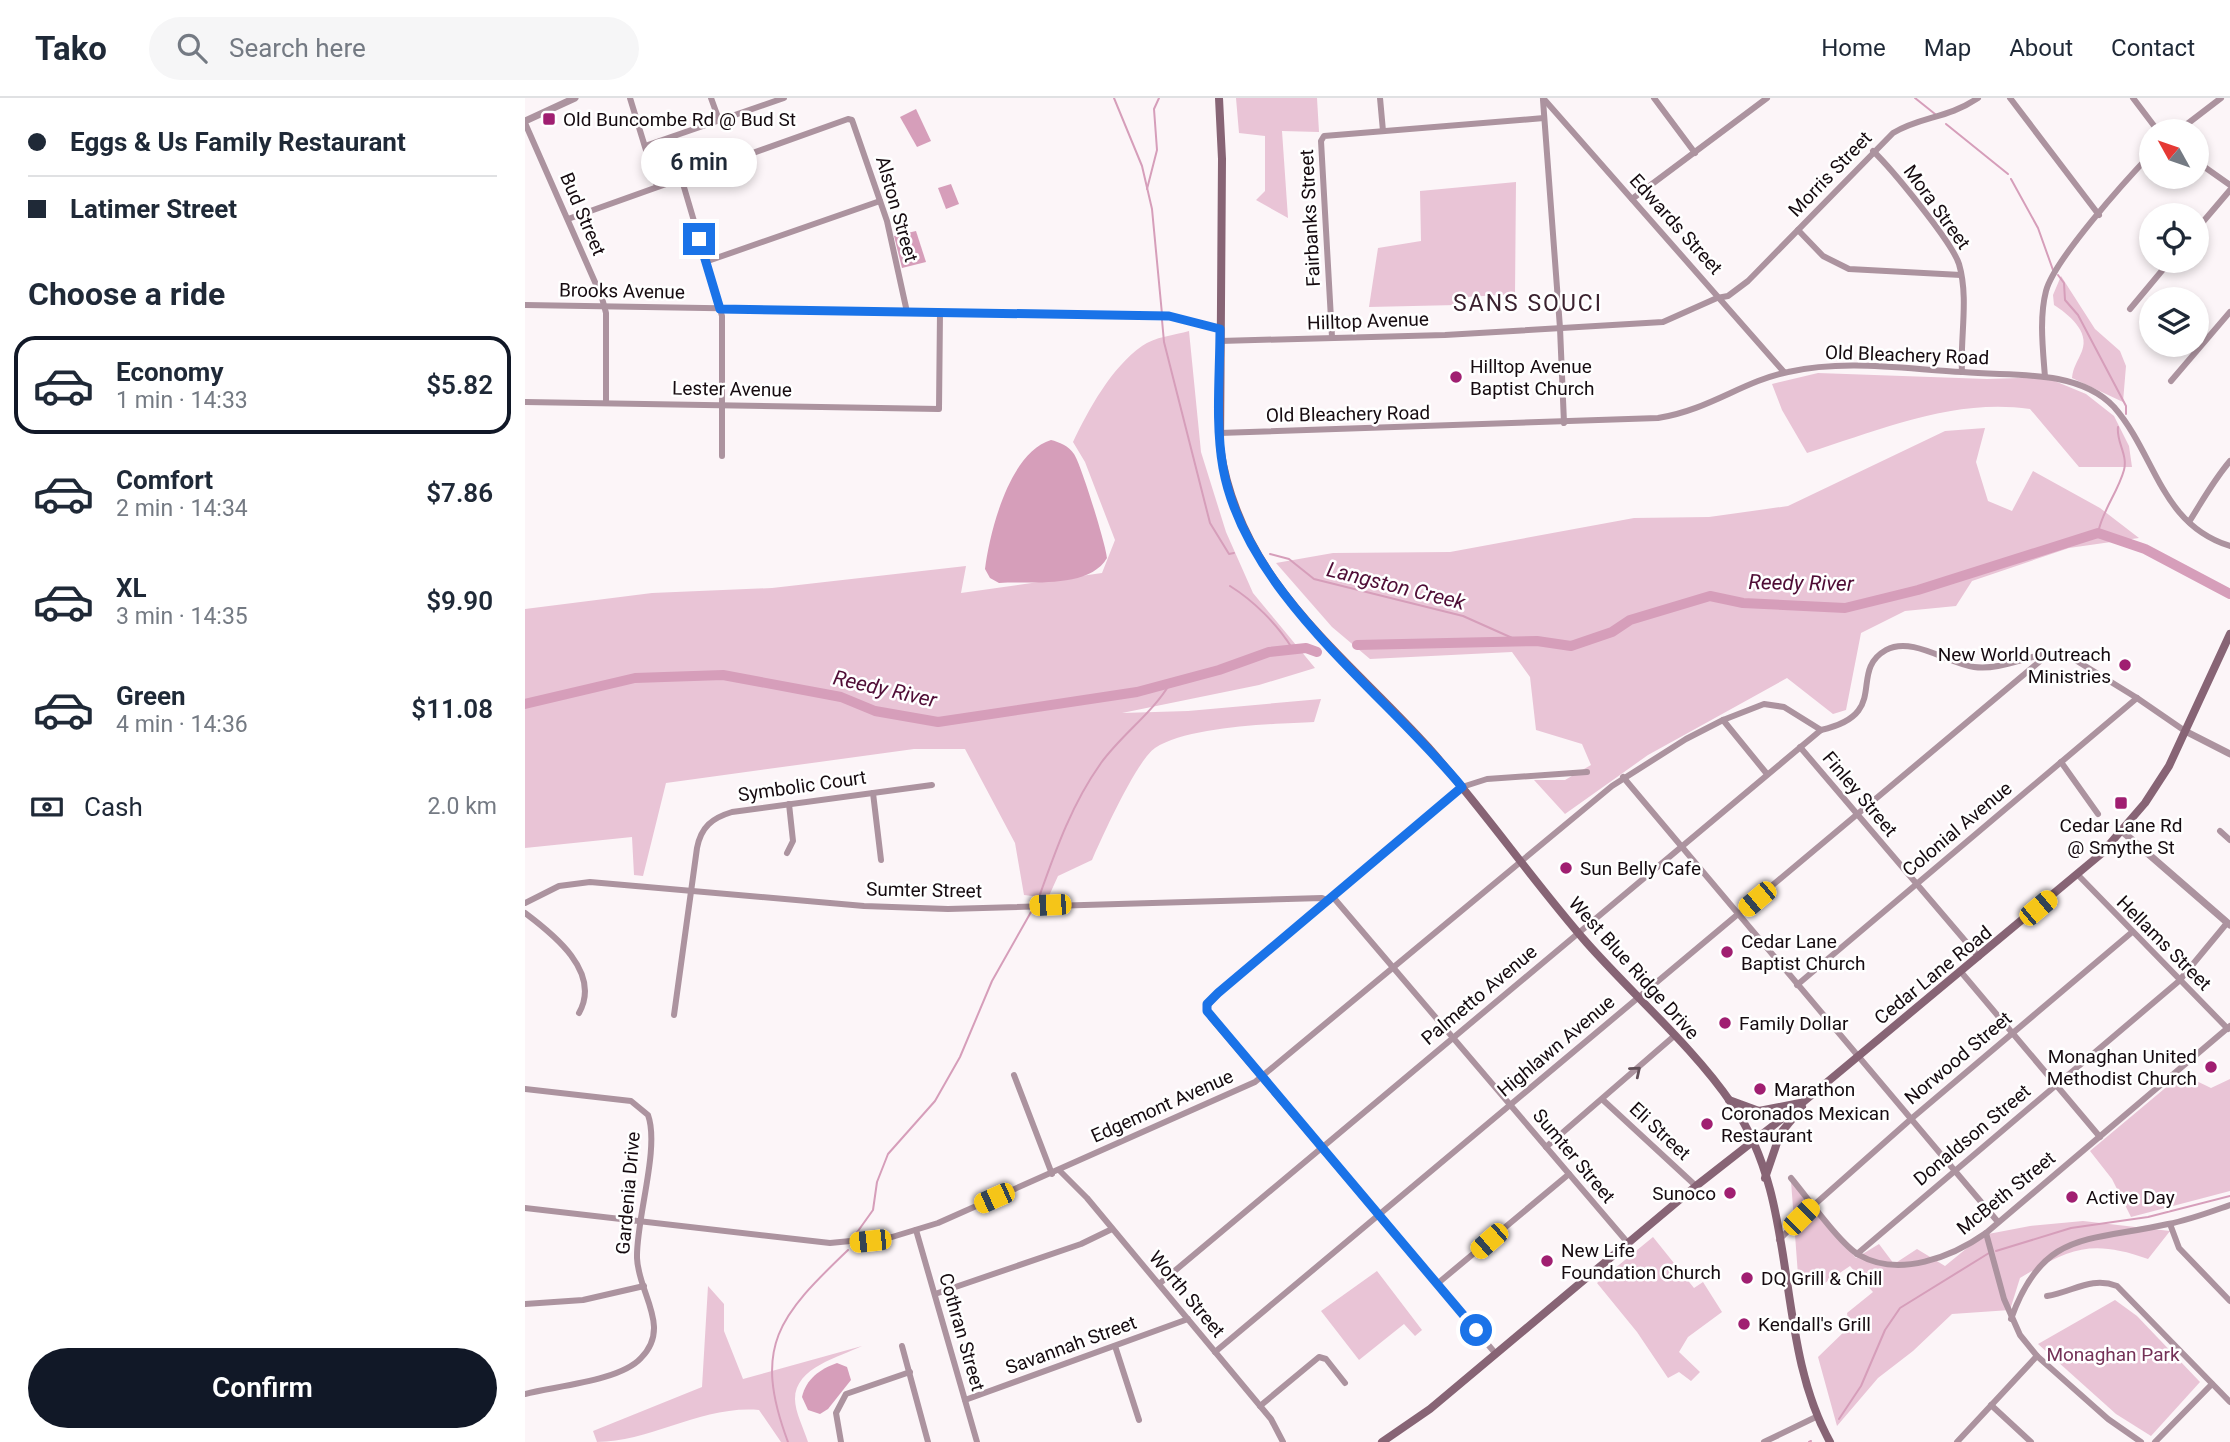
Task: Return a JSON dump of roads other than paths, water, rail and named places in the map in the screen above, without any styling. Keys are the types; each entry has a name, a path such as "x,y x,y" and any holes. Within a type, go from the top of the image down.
{"main road":[{"name":"West Blue Ridge Drive","path":"1219,98 1222,146 1219,433 1223,467 1232,502 1262,566 1318,633 1462,787 1578,933 1729,1100 1752,1141 1765,1178 1807,1383 1830,1442"},
{"name":"Cedar Lane Road","path":"1382,1442 1395,1438 1696,1186 1812,1095 2078,875 2123,832 2159,782 2230,634"},
{"name":"Cedar Lane Road","path":"1765,1178 1780,1134 1812,1095"},
{"name":"Cedar Lane Road","path":"1729,1100 1759,1111 1802,1103"}],"street":[{"path":"525,122 575,98"},
{"path":"630,98 657,186"},
{"path":"712,98 719,120"},
{"path":"645,146 784,98"},
{"path":"1381,98 1383,131 1544,118"},
{"path":"1543,98 1560,328 1564,423"},
{"name":"Edwards Street","path":"1543,98 1784,372"},
{"path":"1654,98 1695,153"},
{"path":"1632,199 1767,98"},
{"name":"Morris Street","path":"1721,298 1748,281 1873,151 1901,128 1949,115 1978,98"},
{"path":"2010,98 2099,215"},
{"path":"2133,98 2149,119"},
{"path":"2194,119 2221,98"},
{"name":"Alston Street","path":"681,177 848,119 854,124 880,201 908,312"},
{"name":"Bud Street","path":"525,122 605,306 605,403"},
{"name":"Fairbanks Street","path":"1332,337 1322,138 1326,135 1383,131"},
{"name":"Mora Street","path":"1873,151 1893,171 1954,253 1961,275 1962,372"},
{"path":"2045,377 2043,318 2047,288 2055,271 2139,169"},
{"path":"2209,171 2230,187 2209,214"},
{"path":"568,219 681,177 720,309 722,456"},
{"path":"705,262 880,201"},
{"path":"1798,230 1823,256 1849,269 1961,275"},
{"path":"2130,309 2160,273"},
{"name":"Hilltop Avenue","path":"1220,341 1663,322 1721,298"},
{"name":"Brooks Avenue","path":"525,305 1169,316 1220,329"},
{"name":"Lester Avenue","path":"525,402 939,410 940,312"},
{"path":"2171,381 2230,312"},
{"name":"Old Bleachery Road","path":"1219,433 1564,423 1678,415 1713,404 1784,372 1851,366 2045,377 2078,385 2108,401 2122,417 2172,507 2189,522 2230,546"},
{"path":"2189,522 2202,503 2207,489 2230,461"},
{"name":"Palmetto Avenue","path":"1159,1284 1800,747 1821,730 1843,724 1857,715 1865,699 1873,664 1892,648 1912,647 1979,668 2047,656"},
{"path":"2047,656 2064,653 2137,698 2185,732 2230,754"},
{"name":"Highlawn Avenue","path":"1215,1352 2047,656"},
{"name":"Colonial Avenue","path":"1797,985 2137,698"},
{"name":"Edgemont Avenue","path":"525,1208 830,1243 870,1241 916,1230 1060,1171 1262,1076 1623,777 1723,720 1755,706 1772,704 1788,709 1821,730"},
{"path":"1723,720 1767,774"},
{"name":"Finley Street","path":"1800,747 1979,957"},
{"path":"2061,762 2098,814"},
{"path":"1496,1354 1209,1014 1207,1004 1462,787 1487,779 1587,772"},
{"path":"1623,777 1737,916 1998,1222"},
{"name":"Symbolic Court","path":"674,1015 698,841 710,822 732,812 932,785"},
{"path":"873,793 881,860"},
{"path":"787,853 793,841 789,804"},
{"path":"2220,831 2230,840"},
{"path":"2123,832 2229,924"},
{"name":"Hellams Street","path":"2078,875 2131,933 2229,1028"},
{"name":"Sumter Street","path":"525,903 551,888 576,883 864,906 948,909 1331,899 1393,967 1628,1243"},
{"path":"525,913 558,938 574,959 584,997 579,1013"},
{"name":"Donaldson Street","path":"1857,1254 2179,981 2229,924"},
{"name":"Norwood Street","path":"1779,1240 1814,1205 1911,1119 2131,933"},
{"path":"1961,972 2100,1137"},
{"name":"McBeth Street","path":"1857,1254 1896,1264 1924,1261 1957,1251 1986,1233 2229,1028"},
{"path":"1546,1147 1673,1037"},
{"path":"1014,1075 1052,1174"},
{"name":"Gardenia Drive","path":"525,1089 619,1099 635,1102 644,1110 651,1129 637,1261 653,1312 655,1329 649,1348 639,1361 608,1375 525,1394"},
{"name":"Eli Street","path":"1603,1100 1696,1186"},
{"name":"Worth Street","path":"1060,1171 1159,1284 1260,1406 1283,1442"},
{"path":"1437,1284 1569,1174"},
{"path":"1791,1178 1857,1254"},
{"path":"2011,1319 2030,1279 2045,1259 2059,1249 2086,1239 2170,1224 2230,1205"},
{"path":"2170,1224 2179,1248 2230,1301"},
{"path":"935,1294 1081,1244 1112,1229"},
{"name":"Cothran Street","path":"916,1230 977,1442"},
{"path":"1986,1233 2011,1319 2037,1356 2108,1419 2141,1442"},
{"path":"2047,1296 2090,1282 2103,1281 2117,1286 2230,1402"},
{"path":"525,1304 583,1300 644,1286"},
{"name":"Savannah Street","path":"965,1401 1188,1320"},
{"path":"902,1346 928,1442"},
{"path":"1115,1346 1139,1420"},
{"path":"1957,1442 2037,1356"},
{"path":"1260,1406 1319,1357 1326,1359 1345,1383"},
{"path":"841,1442 836,1413 846,1394 910,1372"},
{"path":"2155,1442 2213,1384"},
{"path":"1991,1405 2031,1442"},
{"path":"1764,1442 1818,1416"}],"waterway":[{"name":"Langston Creek","path":"1114,98 1142,166 1152,209 1162,314"},
{"path":"1147,189 1157,150 1154,109 1159,98"},
{"path":"1915,98 1935,114"},
{"path":"1946,124 2008,174"},
{"path":"2011,179 2038,228 2053,270"},
{"path":"2058,275 2064,283 2065,300 2078,315 2126,406 2126,414"},
{"name":"Langston Creek","path":"1162,320 1164,342 1210,523 1229,554 1234,553"},
{"path":"2098,533 2124,470 2118,427"},
{"name":"Reedy River","path":"1357,645 1537,641 1571,646 1612,632 1630,620 1710,596 1743,603 1845,608 1918,590 2098,533 2145,549 2230,594"},
{"name":"Langston Creek","path":"1270,554 1289,559 1314,579 1463,616 1519,641"},
{"path":"1230,586 1264,614 1292,648"},
{"name":"Reedy River","path":"525,704 635,678 723,675 841,697 875,711 938,722 1137,692 1219,670 1269,652 1306,648 1317,652"},
{"path":"1038,900 1065,829 1090,779 1171,682"},
{"path":"853,1238 873,1210 877,1182 888,1154 935,1101 960,1057 992,981 1031,912"},
{"path":"1996,1251 2071,1228 2148,1217 2230,1196"},
{"path":"788,1442 777,1409 772,1381 773,1356 779,1335 789,1314 804,1294 848,1250"},
{"path":"1839,1419 1861,1386 1885,1330 1900,1308 1989,1253"}],"place":[{"name":"Old Buncombe Rd @ Bud St","path":"549,119"},
{"name":"Hilltop Avenue Baptist Church","path":"1456,377"},
{"name":"New World Outreach Ministries","path":"2125,665"},
{"name":"Cedar Lane Rd @ Smythe St","path":"2121,803"},
{"name":"Sun Belly Cafe","path":"1566,868"},
{"name":"Cedar Lane Baptist Church","path":"1727,952"},
{"name":"Family Dollar","path":"1725,1023"},
{"name":"Monaghan United Methodist Church","path":"2211,1067"},
{"name":"Marathon","path":"1760,1089"},
{"name":"Coronados Mexican Restaurant","path":"1707,1124"},
{"name":"Sunoco","path":"1730,1193"},
{"name":"Active Day","path":"2072,1197"},
{"name":"New Life Foundation Church","path":"1547,1261"},
{"name":"DQ Grill & Chill","path":"1747,1278"},
{"name":"Kendall's Grill","path":"1744,1324"}],"district":[{"name":"SANS SOUCI","path":"1528,303"}],"park label":[{"name":"Monaghan Park","path":"2113,1354"}]}
